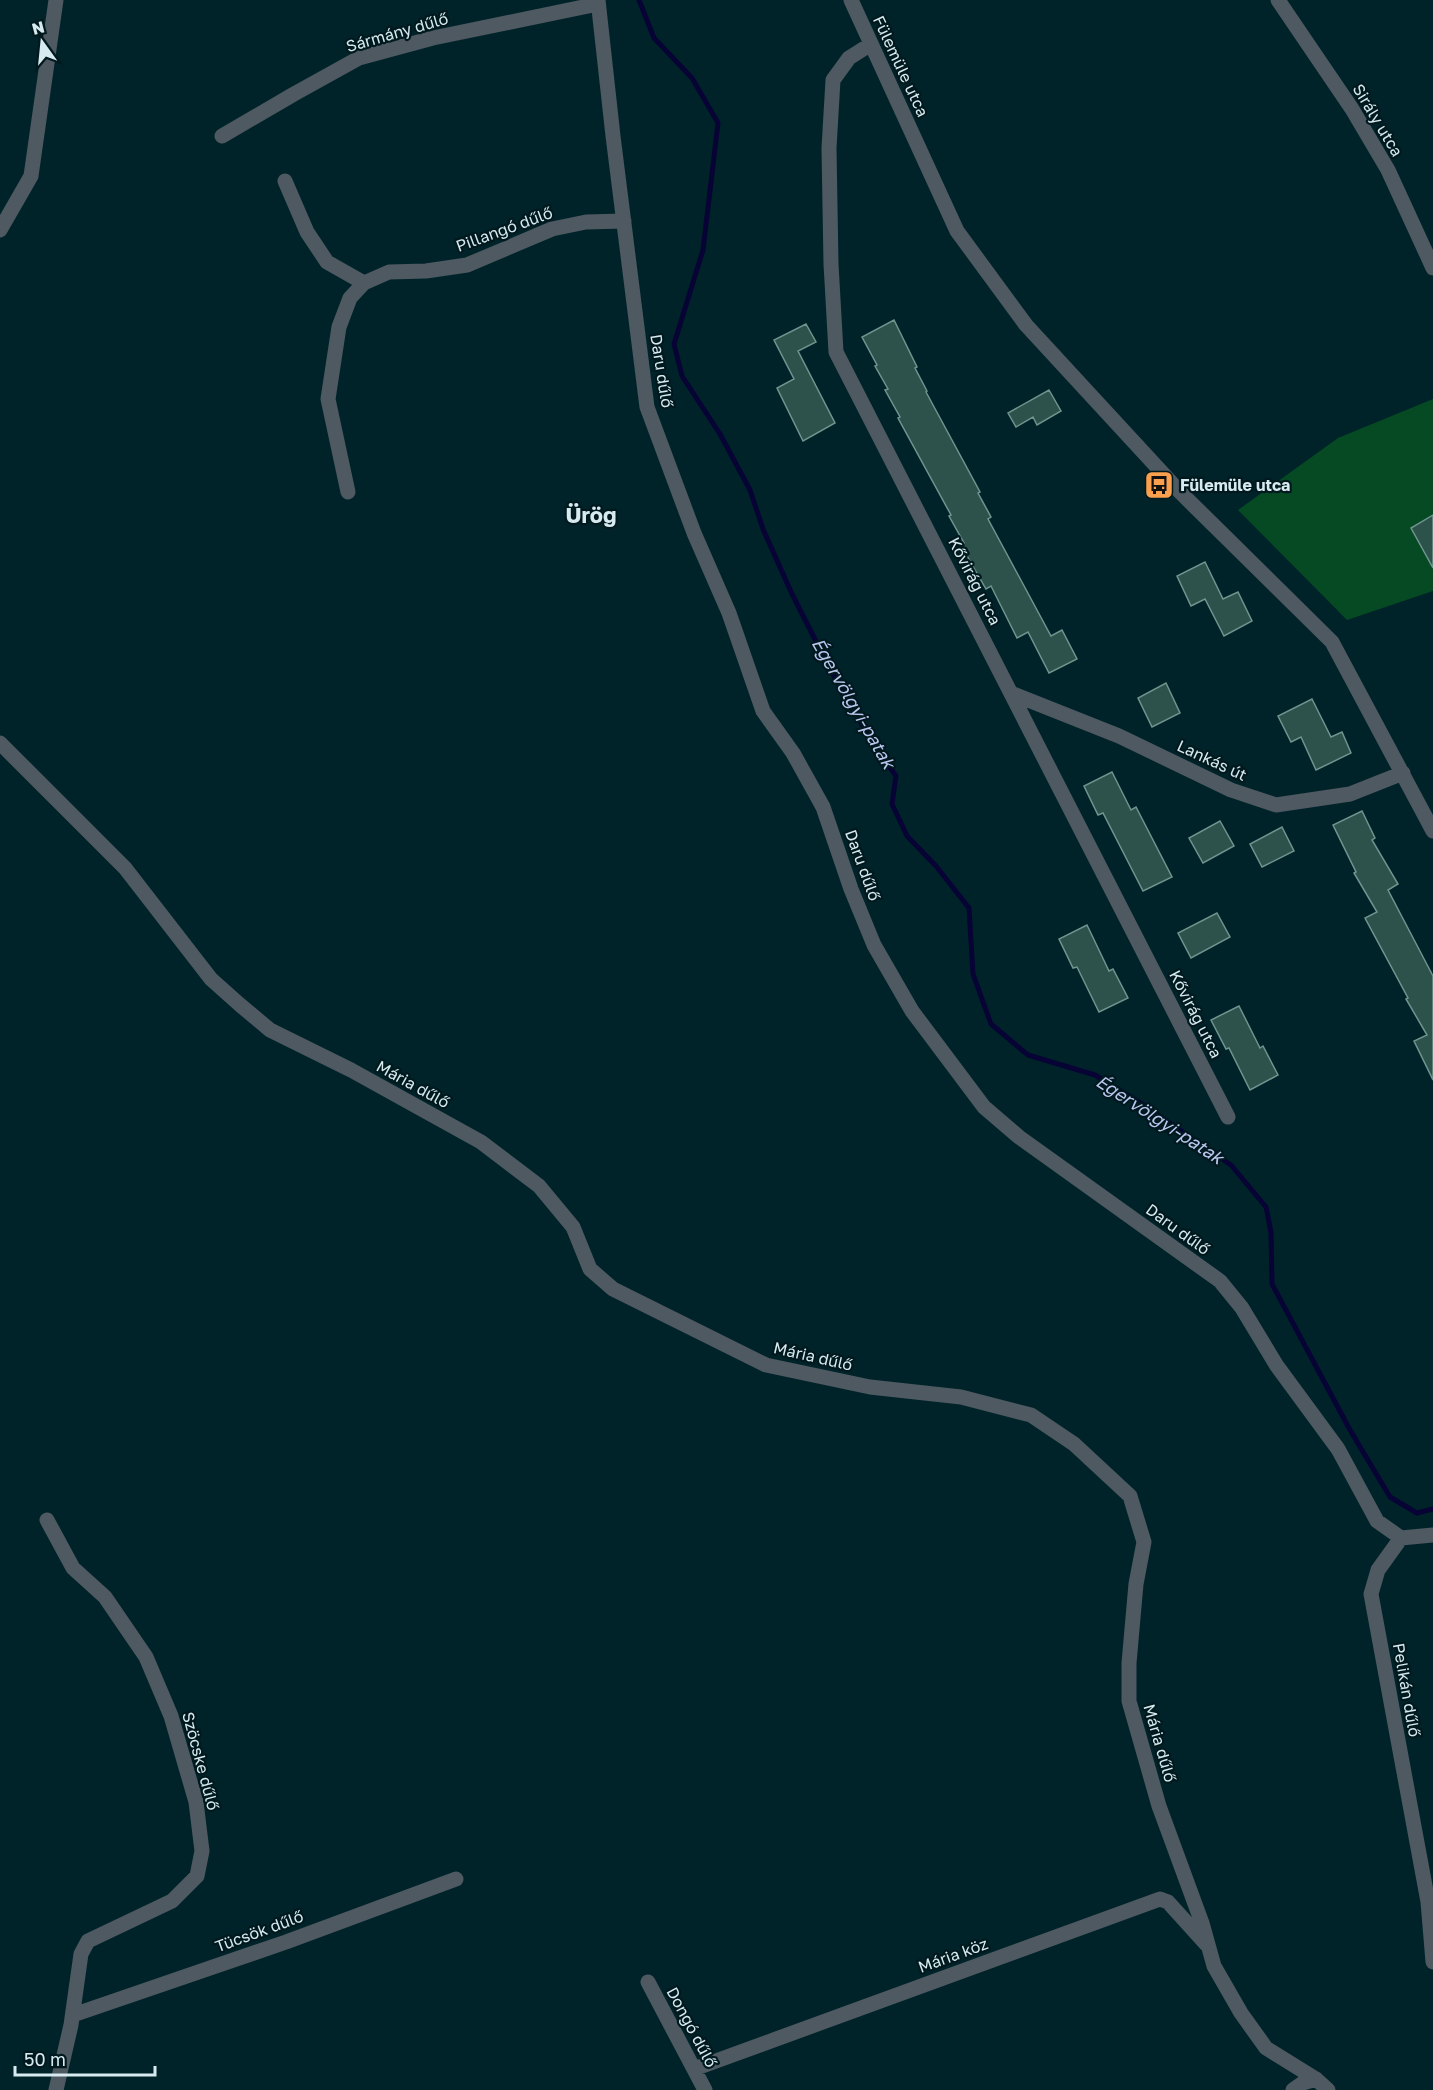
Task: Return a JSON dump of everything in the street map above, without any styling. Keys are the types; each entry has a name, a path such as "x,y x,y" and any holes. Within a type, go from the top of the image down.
{"street":[{"path":"0,230 31,176 56,0"},
{"name":"Fülemüle utca","path":"851,0 957,231 1026,325 1180,492 1332,642 1433,831"},
{"name":"Sirály utca","path":"1278,0 1352,109 1388,170 1433,268"},
{"name":"Sármány dűlő","path":"222,136 359,58 433,38 598,2"},
{"name":"Daru dűlő","path":"598,2 647,407 694,532 729,613 763,711 793,753 823,807 873,945 912,1011 984,1107 1019,1137 1220,1281 1242,1308 1277,1366 1338,1449 1377,1521 1401,1538"},
{"name":"Kővirág utca","path":"871,44 849,58 833,80 829,171 836,352 1228,1117"},
{"path":"285,181 307,232 327,262 348,276 364,283 350,298 339,327 328,399 348,492"},
{"name":"Pillangó dűlő","path":"364,283 389,272 426,271 468,265 552,229 586,222 624,221"},
{"name":"Lankás út","path":"1012,694 1119,736 1231,790 1276,805 1350,794 1403,773"},
{"name":"Mária dűlő","path":"0,743 125,868 211,979 238,1004 270,1030 351,1070 481,1142 539,1186 573,1227 590,1269 613,1289 766,1365 870,1387 961,1397 1031,1415 1074,1444 1130,1496 1144,1542 1136,1584 1130,1652 1129,1701 1159,1806 1202,1923 1214,1966 1266,2048 1316,2079 1328,2090"},
{"name":"Szöcske dűlő","path":"47,1520 73,1568 105,1597 146,1657 171,1716 193,1791 202,1851 197,1876 172,1901 88,1941 81,1954 73,2015 56,2090"},
{"path":"1401,1538 1433,1535"},
{"name":"Pelikán dűlő","path":"1401,1538 1378,1569 1371,1594 1428,1902 1433,1962"},
{"name":"Tücsök dűlő","path":"73,2015 286,1942 456,1879"},
{"name":"Mária köz","path":"694,2069 1161,1899 1168,1902 1208,1946"},
{"name":"Dongó dűlő","path":"648,1982 705,2090"},
{"path":"1293,2090 1316,2079"}],"green space":[{"path":"1433,399 1433,591 1347,620 1238,510 1338,438"}],"building":[{"path":"894,320 917,367 915,368 926,392 980,492 978,493 991,517 988,519 1051,636 1062,630 1077,659 1049,673 1028,632 1017,638 991,586 986,589 961,545 964,543 949,516 951,515 885,390 888,389 862,337"},
{"path":"806,324 816,342 798,351 835,423 803,441 777,388 794,379 774,340"},
{"path":"1049,390 1061,411 1037,425 1033,417 1016,427 1008,413"},
{"path":"1433,515 1433,568 1411,528"},
{"path":"1205,562 1223,599 1238,592 1252,621 1224,636 1205,599 1191,606 1177,576"},
{"path":"1166,683 1180,713 1152,727 1138,698"},
{"path":"1312,699 1331,737 1342,732 1351,753 1316,770 1301,737 1291,742 1278,716"},
{"path":"1112,772 1131,810 1136,807 1172,877 1143,891 1103,813 1098,815 1084,786"},
{"path":"1362,811 1375,838 1372,840 1398,884 1388,890 1433,976 1433,1080 1414,1041 1427,1035 1365,918 1377,912 1354,873 1356,872 1333,825"},
{"path":"1220,821 1234,846 1203,863 1189,838"},
{"path":"1282,827 1294,851 1262,867 1250,844"},
{"path":"1217,913 1230,937 1191,958 1178,933"},
{"path":"1087,925 1109,971 1113,969 1128,998 1099,1012 1077,967 1073,968 1059,939"},
{"path":"1239,1006 1260,1048 1263,1046 1278,1075 1250,1090 1229,1048 1226,1049 1211,1020"}],"waterway":[{"name":"Égervölgyi-patak","path":"639,0 654,38 692,78 718,123 703,250 674,344 682,376 720,434 750,490 763,529 792,594 830,669 868,735 896,776 892,804 907,836 936,866 969,908 973,974 991,1024 1028,1055 1095,1075 1231,1165 1266,1207 1271,1232 1272,1284 1350,1430 1390,1497 1417,1513 1433,1509"}],"place":[{"name":"Fülemüle utca","path":"1159,485"}],"district":[{"name":"Ürög","path":"591,514"}]}
